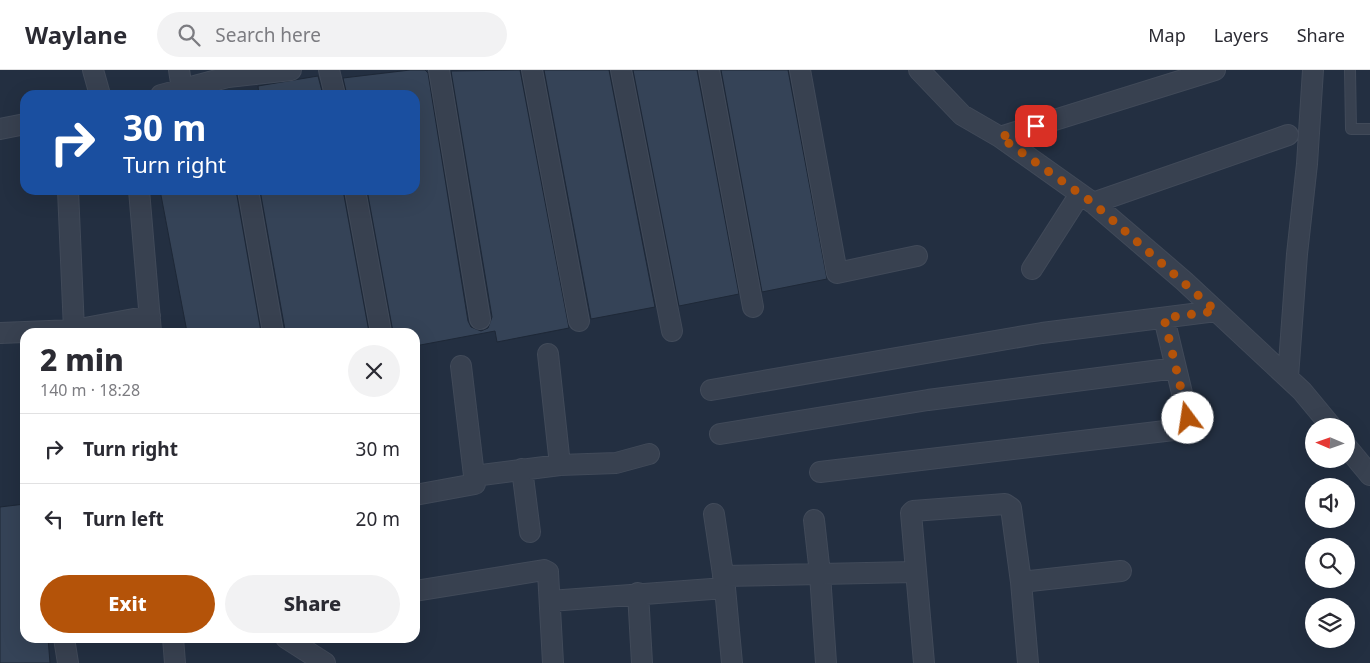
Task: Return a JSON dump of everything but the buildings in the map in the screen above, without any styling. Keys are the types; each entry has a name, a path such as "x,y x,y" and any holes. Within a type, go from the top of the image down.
{"street":[{"path":"93,70 99,90"},
{"path":"167,90 180,80 230,86 284,70"},
{"path":"329,70 334,90"},
{"path":"440,70 480,320"},
{"path":"532,70 580,320"},
{"path":"621,70 672,330"},
{"path":"709,70 753,307"},
{"path":"800,70 837,273 917,256"},
{"path":"1000,137 1215,70"},
{"path":"1288,377 1297,254 1307,164 1313,70"},
{"path":"922,71 962,115 1000,137 1086,199 1216,311 1288,377 1324,418"},
{"path":"0,129 20,125"},
{"path":"1032,269 1086,199 1288,135"},
{"path":"68,195 74,328"},
{"path":"99,328 150,324 139,195"},
{"path":"249,195 272,328"},
{"path":"356,195 380,328"},
{"path":"711,390 1042,333 1216,311"},
{"path":"820,472 1182,429 1188,418 1164,318"},
{"path":"0,333 20,332"},
{"path":"548,354 560,465"},
{"path":"420,494 476,484 461,366"},
{"path":"720,434 928,400 1176,368"},
{"path":"474,476 560,465 616,463 649,454"},
{"path":"1355,457 1370,475"},
{"path":"522,469 530,532"},
{"path":"924,663 909,517 913,511 1005,504 1011,508 1021,582 1028,663"},
{"path":"714,514 724,582 732,663"},
{"path":"814,520 826,663"},
{"path":"420,590 544,570 548,572 550,577 553,663"},
{"path":"1021,582 1121,571"},
{"path":"550,601 638,593 724,582 820,574 914,572"},
{"path":"638,593 642,663"},
{"path":"65,643 68,663"},
{"path":"173,643 174,663"},
{"path":"294,643 325,663"}],"lane":[{"path":"1350,70 1351,129 1370,129"}],"route":[{"path":"1036,126 1000,137 1093,203 1216,311 1164,318 1188,418"}]}
